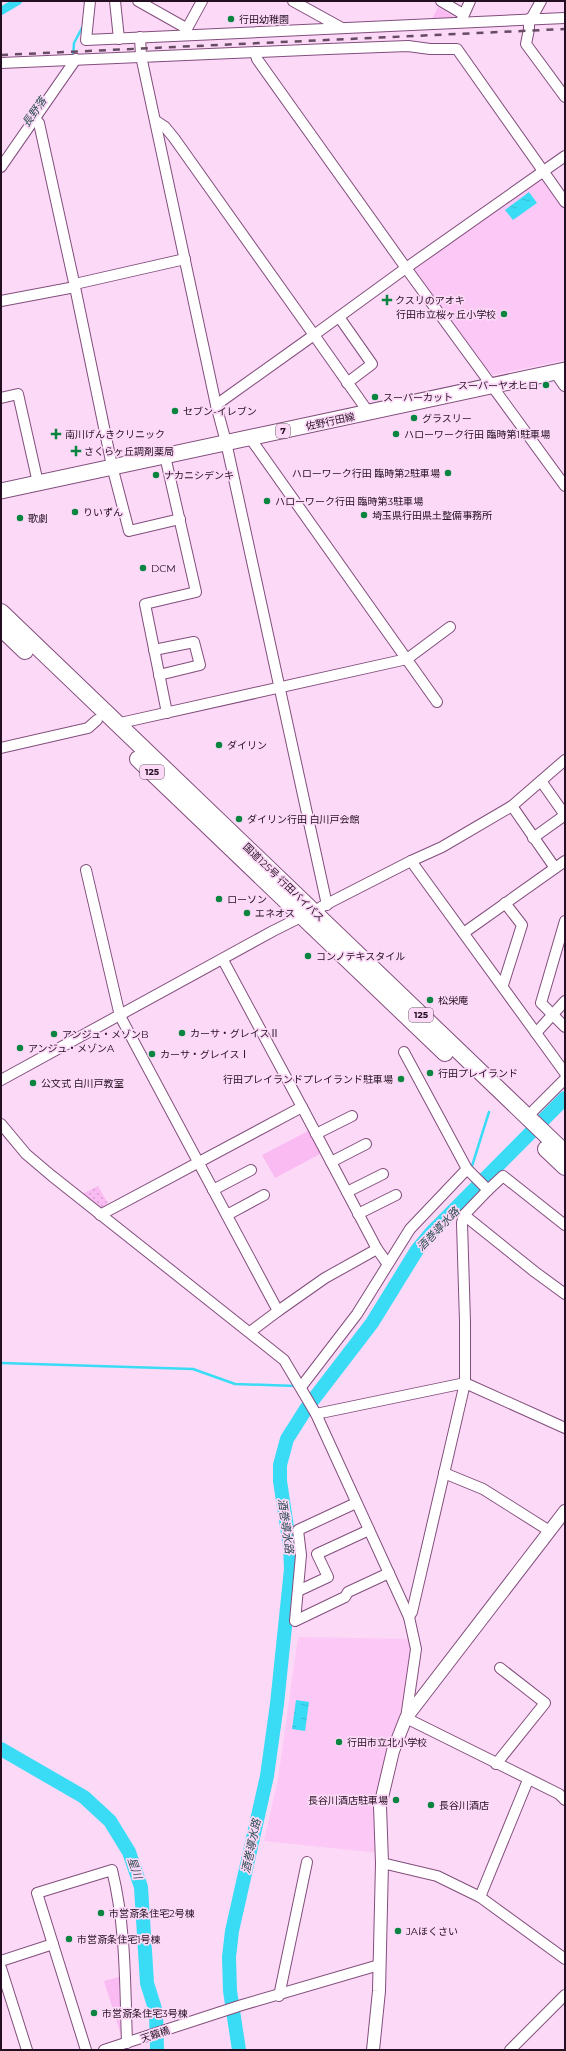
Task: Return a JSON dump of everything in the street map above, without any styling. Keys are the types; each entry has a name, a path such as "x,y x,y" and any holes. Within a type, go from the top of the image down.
{"highway":[{"name":"国道125号 行田バイパス","path":"1,612 116,724 314,911 526,1120 565,1167"},
{"name":"国道125号 行田バイパス","path":"1,628 97,720 314,911"},
{"name":"国道125号 行田バイパス","path":"540,1136 565,1153"}],"main road":[{"name":"佐野行田線","path":"2,488 38,483 560,371"}],"street":[{"path":"90,1 86,40 119,39 185,32 341,28 462,19 565,18"},
{"path":"115,1 119,39"},
{"path":"138,1 185,32"},
{"path":"185,32 202,1"},
{"path":"293,1 341,28"},
{"path":"441,1 462,19"},
{"path":"462,19 470,1"},
{"path":"541,1 530,19 526,44 565,97"},
{"path":"140,37 141,56 279,688 314,911"},
{"path":"1,63 408,46 430,49 457,49 565,202"},
{"path":"255,52 257,59 406,268 565,486"},
{"path":"1,167 76,59"},
{"path":"35,119 38,123 75,285 112,466 129,531 180,519"},
{"path":"156,121 165,127 174,138 369,413"},
{"path":"216,405 565,156"},
{"path":"1,301 75,285 185,258"},
{"path":"339,317 372,364 347,383"},
{"path":"560,371 565,385"},
{"path":"1,398 18,394 38,483"},
{"path":"250,438 437,702"},
{"path":"165,456 196,592 145,604 167,713"},
{"path":"116,724 406,659 450,627"},
{"path":"154,650 194,642 200,665 159,674"},
{"path":"1,748 88,728 97,720"},
{"path":"1,1080 314,911 411,861 442,847 512,806 565,760"},
{"path":"533,838 565,815 541,781"},
{"path":"512,806 555,868"},
{"path":"411,861 465,932 565,1073"},
{"path":"465,932 565,861"},
{"path":"86,870 120,1016 278,1311"},
{"path":"503,985 522,926 505,903"},
{"path":"565,921 541,1003 565,1027"},
{"path":"223,960 302,1106 358,1214 377,1249 387,1263"},
{"path":"536,1032 565,1001"},
{"path":"404,1052 467,1169 487,1188"},
{"path":"526,1120 565,1079"},
{"path":"100,1215 302,1106"},
{"path":"316,1134 352,1116"},
{"path":"1,1124 26,1154 100,1215 284,1360 315,1412 409,1617 416,1649 406,1718 393,1751 380,1806 382,1863 380,1965 374,2049"},
{"path":"331,1162 366,1144"},
{"path":"301,1387 357,1314 387,1263 410,1229 467,1169"},
{"path":"213,1190 251,1170"},
{"path":"347,1192 383,1174"},
{"path":"409,1617 465,1383 462,1223 464,1215 487,1188 503,1176 565,1225"},
{"path":"227,1215 264,1195"},
{"path":"358,1214 396,1195"},
{"path":"464,1215 565,1294"},
{"path":"250,1332 325,1278 377,1249"},
{"path":"315,1412 465,1383 565,1428"},
{"path":"444,1473 483,1490 548,1530"},
{"path":"356,1503 298,1530 301,1555 295,1621 345,1597 348,1592 389,1573"},
{"path":"406,1718 477,1626 548,1530 565,1511"},
{"path":"298,1591 328,1577 317,1554 369,1530"},
{"path":"496,1764 545,1703 500,1668"},
{"path":"406,1718 528,1780 559,1794 565,1800"},
{"path":"480,1897 528,1780"},
{"path":"279,1996 307,1862"},
{"path":"382,1863 437,1876 480,1897 565,1959"},
{"path":"86,2050 37,1893 112,1870 120,1900 128,2042"},
{"path":"1,1961 53,1944"},
{"name":"天籟橋","path":"104,2050 241,2006 380,1965"},
{"path":"1,1968 27,2050"},
{"path":"510,2050 565,1994"}],"shaded area":[{"path":"438,7 456,18 454,22 430,23"},
{"name":"行田市立桜ヶ丘小学校","path":"542,178 565,210 565,360 488,376 411,269"},
{"path":"310,1130 322,1153 275,1178 262,1155"},
{"path":"98,1186 110,1207 100,1212 82,1194"},
{"name":"行田市立北小学校","path":"298,1637 412,1639 401,1717 388,1768 379,1853 264,1841 278,1779"},
{"path":"119,1977 121,2035 104,1981"}],"water":[{"path":"529,192 537,203 513,220 505,210"},
{"path":"296,1700 309,1702 305,1731 292,1729"}],"waterway":[{"path":"1,11 18,1"},
{"name":"長野落","path":"73,57 74,43 83,26"},
{"name":"酒巻導水路","path":"239,2050 230,1991 229,1957 232,1931 267,1776 277,1704 291,1569 290,1547 280,1481 280,1465 287,1439 306,1409 372,1323 417,1250 431,1233 565,1098"},
{"path":"472,1166 489,1112"},
{"path":"1,1363 193,1369 235,1384 296,1386"},
{"name":"星川","path":"1,1749 84,1797 110,1821 129,1852 141,1887 147,1983 156,2012 157,2050"}],"railway":[{"path":"1,55 565,29"}],"place":[{"name":"行田幼稚園","path":"231,19"},
{"name":"クスリのアオキ","path":"387,300"},
{"name":"行田市立桜ヶ丘小学校","path":"504,314"},
{"name":"スーパーヤオヒロ","path":"546,385"},
{"name":"スーパーカット","path":"375,397"},
{"name":"セブン-イレブン","path":"175,411"},
{"name":"グラスリー","path":"414,418"},
{"name":"南川げんきクリニック","path":"56,434"},
{"name":"ハローワーク行田 臨時第1駐車場","path":"396,434"},
{"name":"さくらヶ丘調剤薬局","path":"76,451"},
{"name":"ハローワーク行田 臨時第2駐車場","path":"448,473"},
{"name":"ナカニシデンキ","path":"156,475"},
{"name":"ハローワーク行田 臨時第3駐車場","path":"267,501"},
{"name":"りいずん","path":"75,512"},
{"name":"埼玉県行田県土整備事務所","path":"364,515"},
{"name":"歌劇","path":"20,518"},
{"name":"DCM","path":"143,568"},
{"name":"ダイリン","path":"219,745"},
{"name":"ダイリン行田 白川戸会館","path":"239,819"},
{"name":"ローソン","path":"219,899"},
{"name":"エネオス","path":"247,913"},
{"name":"コンノテキスタイル","path":"308,956"},
{"name":"松栄庵","path":"430,1000"},
{"name":"カーサ・グレイスⅡ","path":"182,1033"},
{"name":"アンジュ・メゾンB","path":"54,1034"},
{"name":"アンジュ・メゾンA","path":"20,1048"},
{"name":"カーサ・グレイスⅠ","path":"152,1054"},
{"name":"行田プレイランド","path":"430,1073"},
{"name":"行田プレイランドプレイランド駐車場","path":"401,1079"},
{"name":"公文式 白川戸教室","path":"33,1083"},
{"name":"行田市立北小学校","path":"339,1742"},
{"name":"長谷川酒店駐車場","path":"396,1800"},
{"name":"長谷川酒店","path":"431,1805"},
{"name":"市営斎条住宅2号棟","path":"101,1913"},
{"name":"JAほくさい","path":"398,1931"},
{"name":"市営斎条住宅1号棟","path":"69,1939"},
{"name":"市営斎条住宅3号棟","path":"94,2013"}]}
